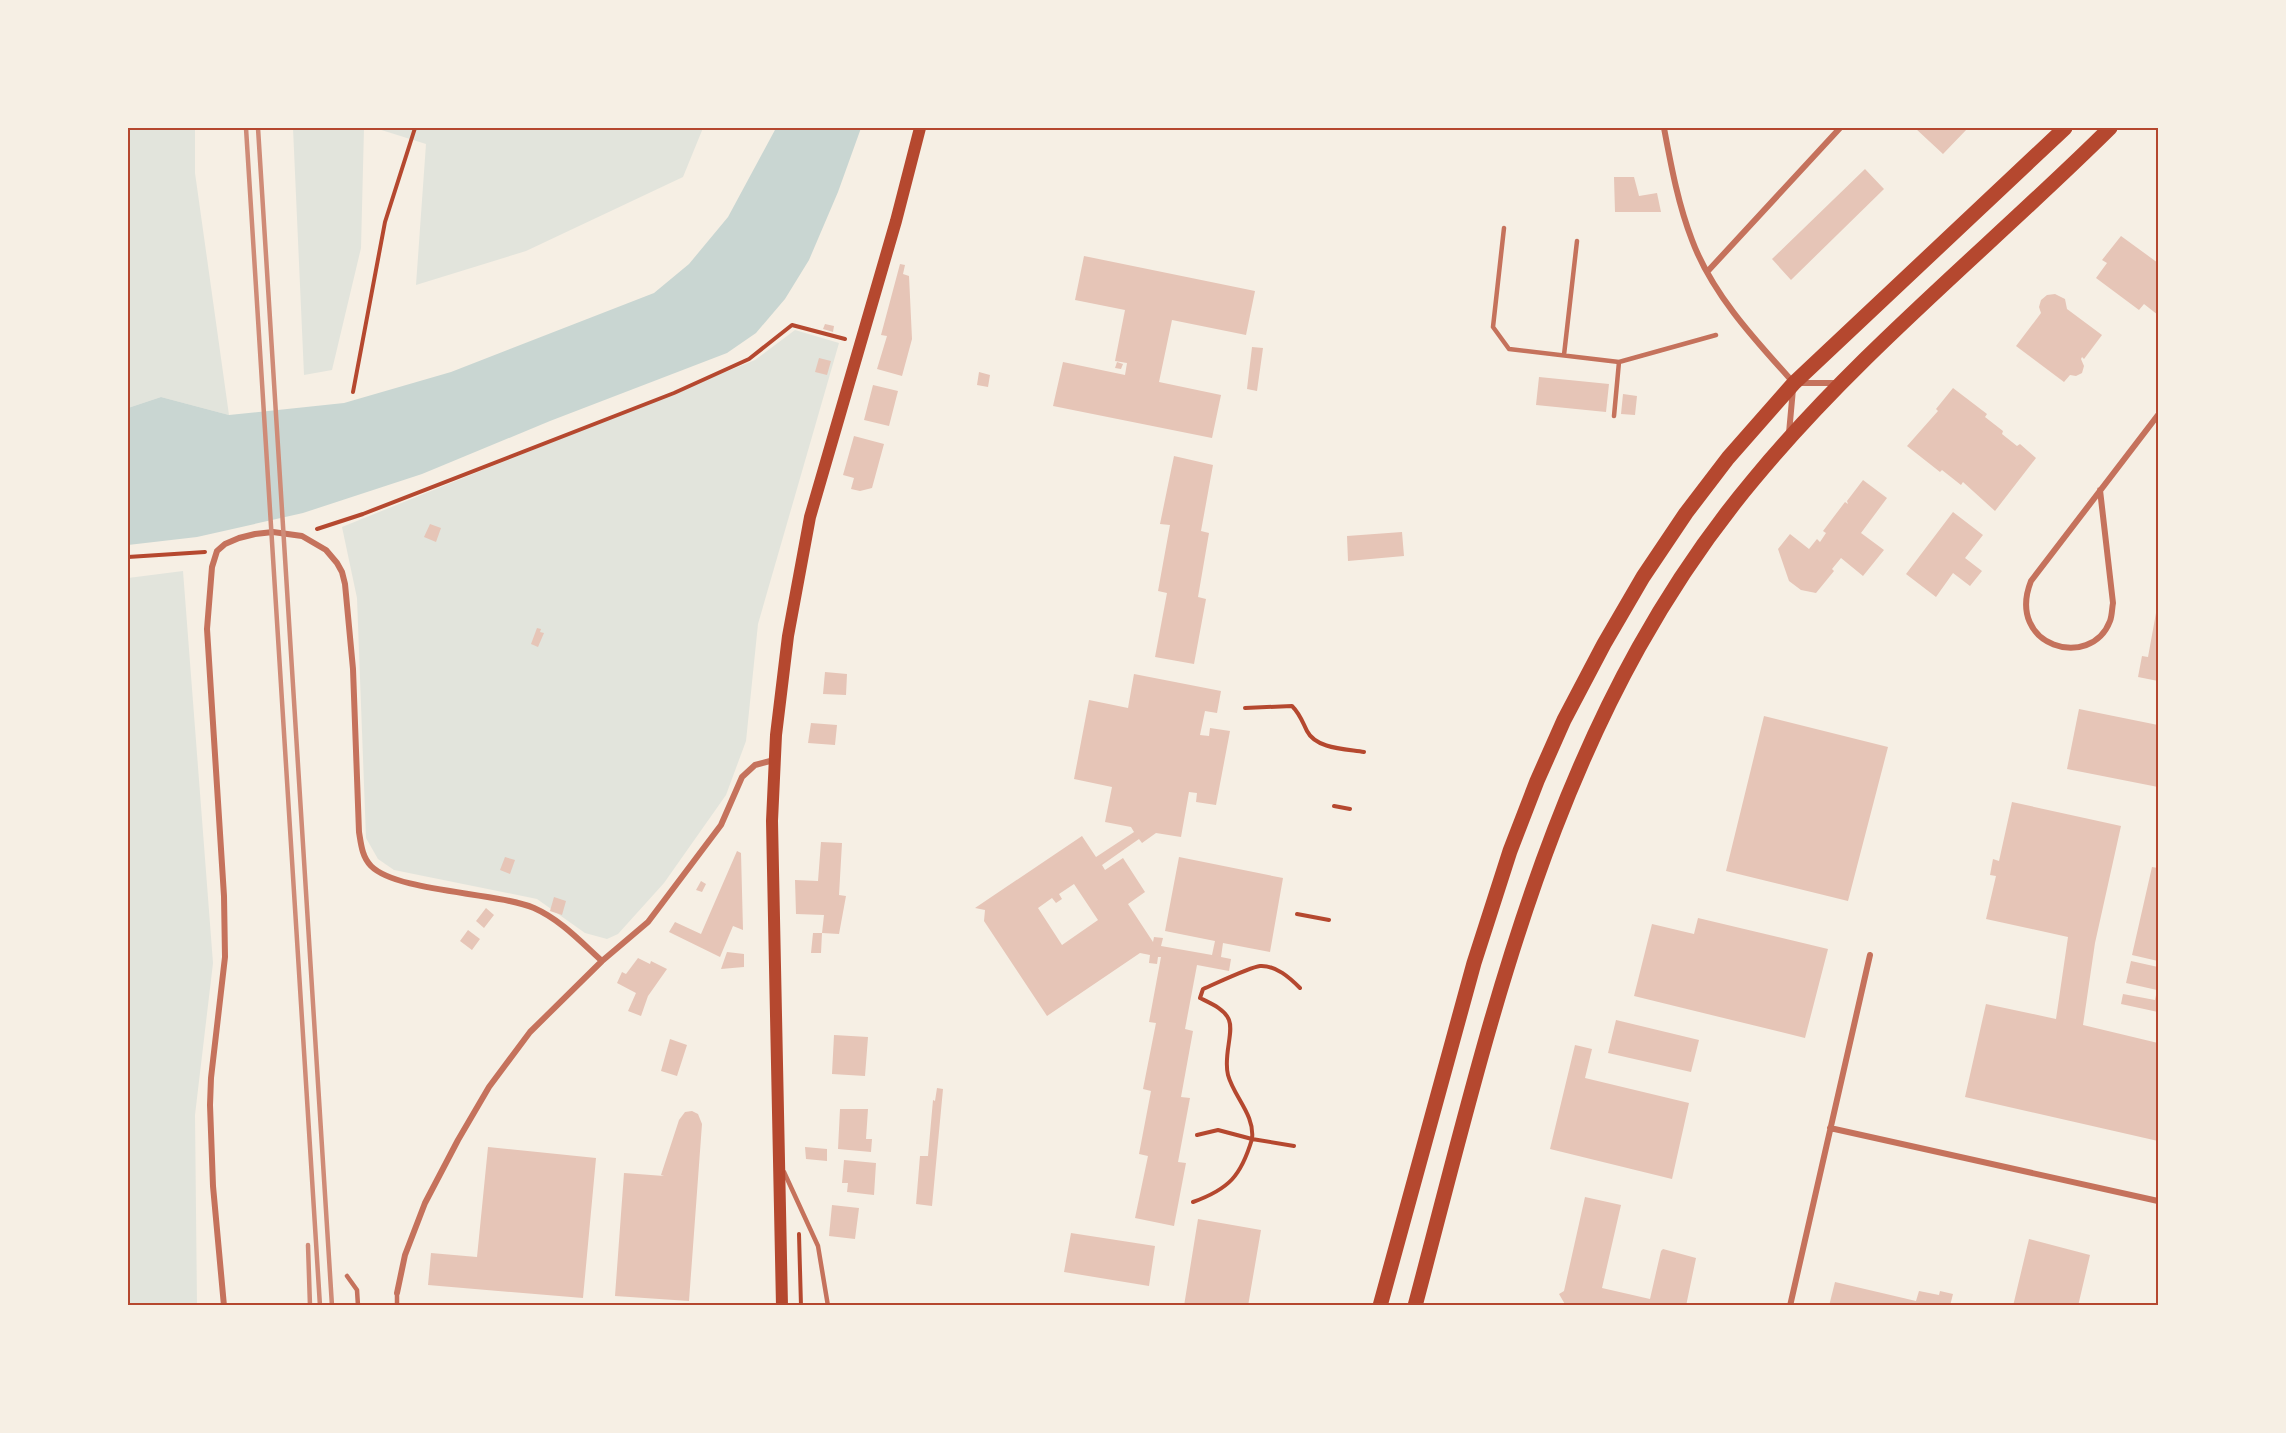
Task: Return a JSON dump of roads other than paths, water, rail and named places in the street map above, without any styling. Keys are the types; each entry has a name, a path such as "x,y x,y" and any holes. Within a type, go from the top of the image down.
{"main road":[{"path":"782,1305 772,821 774,760 788,636 810,517 920,128"},
{"path":"1380,1305 1474,963 1510,851 1569,710 1604,644 1643,577 1686,513 1720,467 1794,383 2065,128"},
{"path":"1415,1305 1509,957 1567,793 1631,660 1670,595 1709,537 1754,478 1843,383 2110,128"}],"street":[{"path":"1664,128 1679,202 1692,241 1721,295 1764,351 1794,383 1843,383"},
{"path":"1707,272 1840,128"},
{"path":"1788,442 1794,383"},
{"path":"2100,490 2113,603 2110,621 2100,637 2084,645 2066,648 2049,643 2036,634 2025,611 2025,595 2031,581 2100,490 2158,415"},
{"path":"224,1305 210,1135 211,1078 225,957 222,854 207,629 212,567 217,551 225,544 255,534 290,532 302,536 331,555 337,563 345,584 353,669 359,832 361,848 369,865 394,878 428,887 498,899 532,908 566,928 602,961"},
{"path":"397,1293 405,1255 425,1203 489,1087 530,1032 602,961 648,922 721,825 742,777 755,765 774,760"},
{"path":"1790,1305 1870,955"},
{"path":"1830,1128 2158,1201"}],"lane":[{"path":"1504,228 1494,327 1509,349 1620,362 1716,335"},
{"path":"1564,355 1577,241"},
{"path":"1614,416 1620,362"},
{"path":"778,1158 818,1246 828,1305"},
{"path":"347,1276 357,1290 358,1305"},
{"path":"397,1293 397,1305"}],"railway":[{"path":"246,128 320,1306"},
{"path":"258,128 332,1306"},
{"path":"308,1245 310,1306"}]}
